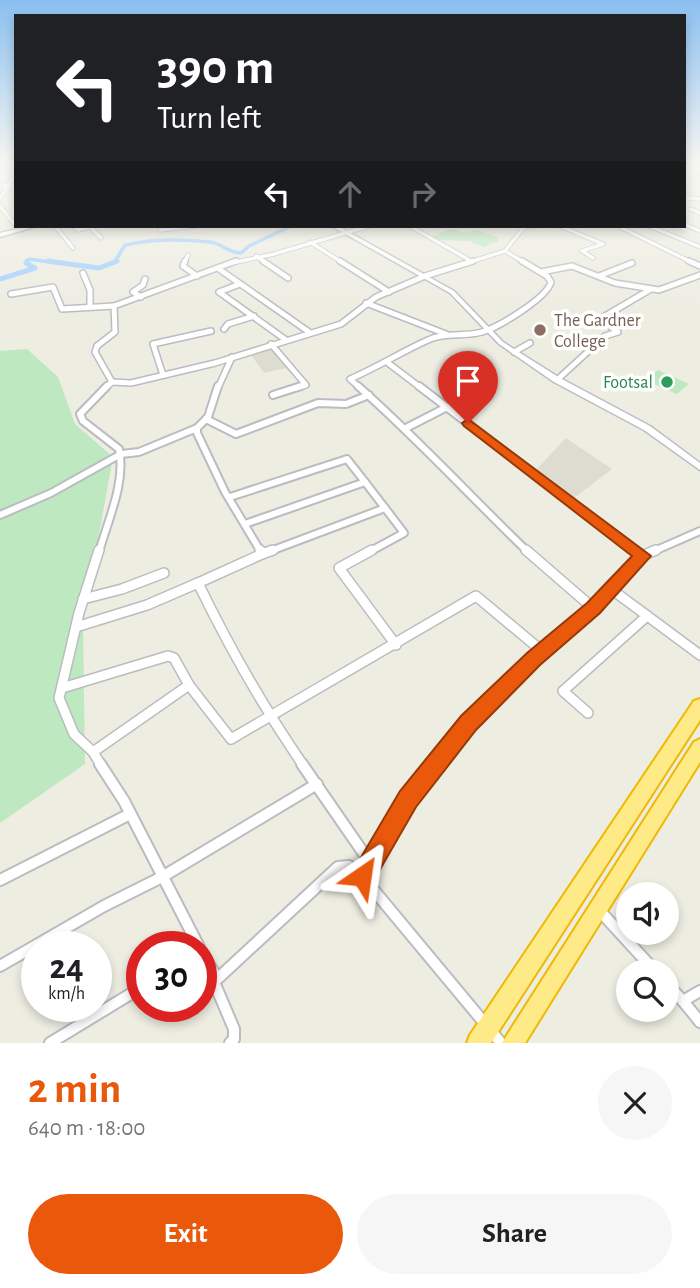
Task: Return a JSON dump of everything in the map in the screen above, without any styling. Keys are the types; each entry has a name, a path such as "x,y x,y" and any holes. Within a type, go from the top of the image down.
{"highway":[{"path":"483,1036 700,706"},
{"path":"513,1043 700,747"}],"street":[{"path":"57,228 73,248"},
{"path":"91,228 101,238"},
{"path":"160,230 172,228"},
{"path":"338,228 425,276 464,302 486,329 514,352 557,380 647,428 700,467"},
{"path":"11,294 53,287 62,309 114,306 256,256 274,254 359,228"},
{"path":"413,228 471,261"},
{"path":"366,303 425,276 505,251 523,228"},
{"path":"566,228 603,244 582,250 593,258"},
{"path":"622,228 700,266"},
{"path":"654,228 700,247"},
{"path":"310,242 389,292"},
{"path":"505,251 541,272 551,282 549,290 538,300 483,332 446,334 418,344 388,363 350,379 406,428 508,533 593,608"},
{"path":"188,255 183,266 197,276"},
{"path":"256,256 288,278"},
{"path":"599,276 632,263"},
{"path":"541,272 572,266 615,283 659,290 700,275"},
{"path":"219,269 309,332"},
{"path":"83,273 90,290 90,307"},
{"path":"141,297 134,292 143,285 145,279"},
{"path":"240,285 219,292 286,340"},
{"path":"557,380 605,336 618,332 600,318 651,289"},
{"path":"112,382 123,384 232,357 347,321 368,305 366,303"},
{"path":"366,303 446,334"},
{"path":"112,382 95,352 97,346 115,332 114,306"},
{"path":"223,329 228,324 254,316"},
{"path":"163,375 153,344 211,331"},
{"path":"514,352 530,343"},
{"path":"271,344 306,385 273,395"},
{"path":"0,515 51,493 121,454 139,452 197,429 206,419 224,370 232,357"},
{"path":"388,363 642,556"},
{"path":"112,382 84,407 80,414 83,421 121,454"},
{"path":"206,419 236,435 318,403 346,404 369,395"},
{"path":"406,428 447,407"},
{"path":"197,429 225,492 262,554"},
{"path":"121,454 115,500 83,599 58,698 74,734 93,752 130,814 190,931"},
{"path":"230,497 347,459 404,533 339,568 396,645"},
{"path":"246,524 365,482"},
{"path":"76,627 148,605 262,554 386,508"},
{"path":"362,876 408,799 469,723 542,651 593,608 642,556 700,531"},
{"path":"83,599 122,589 164,573"},
{"path":"198,583 230,649 269,715 371,864"},
{"path":"611,589 700,655"},
{"path":"62,688 168,656 174,658 189,685 231,739 476,596 542,651"},
{"path":"588,713 563,691 647,616"},
{"path":"93,752 189,685"},
{"path":"0,966 104,906 162,877 317,783"},
{"path":"0,880 130,814"},
{"path":"217,979 338,867 349,866 362,876 483,1036 501,1043"},
{"path":"598,908 644,959"},
{"path":"217,989 234,1029 234,1039 230,1043"},
{"path":"683,1001 700,991"},
{"path":"50,1043 126,997"},
{"path":"679,997 700,1022"}],"shaded area":[{"path":"270,346 283,357 287,368 264,373 249,352"},
{"path":"566,438 612,469 574,498 536,470"}],"green space":[{"path":"452,229 465,233 477,230 498,237 498,241 484,247 469,241 436,240 430,237"},
{"path":"27,349 58,377 75,424 113,457 83,623 85,764 0,823 0,351"},
{"name":"Footsal","path":"658,370 689,384 677,394 645,380"}],"waterway":[{"path":"115,262 125,245 156,241 210,242 241,253 249,246 287,228"},
{"path":"26,263 29,259 57,263"},
{"path":"48,261 99,268 115,262"},
{"path":"0,279 35,268 26,263"}],"place":[{"name":"The Gardner College","path":"540,330"},
{"name":"Footsal","path":"667,382"}],"route":[{"path":"362,876 408,799 469,723 534,659 593,608 642,556 468,423"}]}
